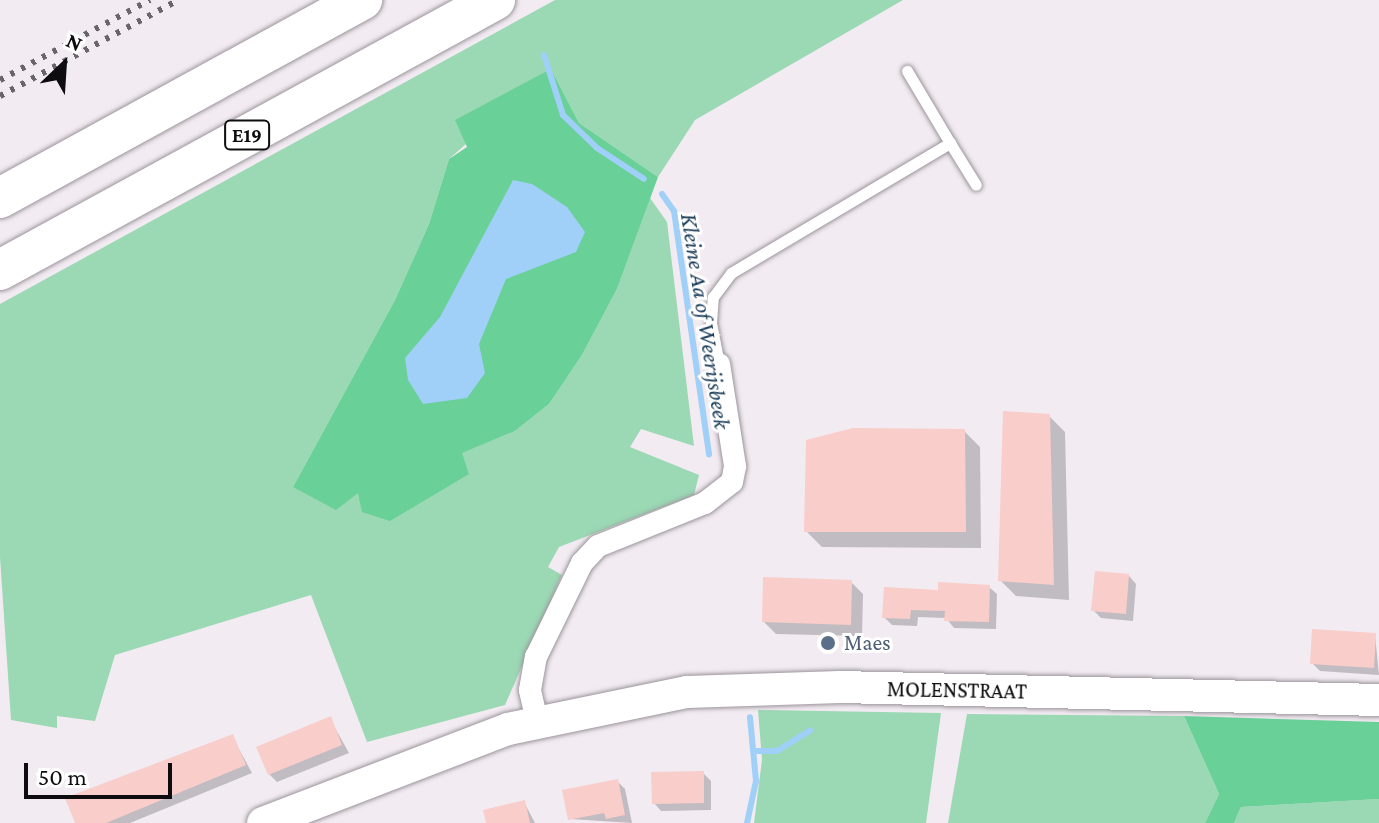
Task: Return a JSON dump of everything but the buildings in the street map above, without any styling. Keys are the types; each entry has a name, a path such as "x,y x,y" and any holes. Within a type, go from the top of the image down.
{"highway":[{"path":"0,198 362,0"},
{"name":"E19","path":"0,270 495,0"}],"main road":[{"name":"MOLENSTRAAT","path":"263,823 438,752 537,721 651,697 774,686 1379,700"}],"street":[{"path":"537,721 530,690 536,657 582,563 598,546 705,503 732,482 735,466 719,364"}],"lane":[{"path":"907,71 976,185"},
{"path":"719,364 711,323 713,297 731,273 950,143"}],"green space":[{"path":"555,0 903,0 695,120 658,177 579,123 551,69 449,159 429,224 395,300 293,487 358,493 469,474 461,453 515,431 549,404 582,355 617,289 650,198 667,222 694,446 641,429 630,447 699,475 694,495 559,547 548,567 562,575 505,705 367,742 311,595 115,655 95,721 57,716 57,728 11,720 0,557 0,304"},
{"path":"551,69 579,123 658,177 617,289 582,355 549,404 515,431 462,453 469,474 390,521 362,512 358,493 336,510 293,487 395,300 429,224 449,159 467,147 455,120"},
{"path":"758,710 941,713 926,823 754,823 762,760"},
{"path":"967,714 1184,716 1219,794 1205,823 948,823"},
{"path":"1184,716 1379,722 1379,799 1241,807 1234,823 1205,823 1219,794"},
{"path":"1379,799 1379,823 1234,823 1241,807"}],"water":[{"path":"513,180 532,184 567,207 585,232 576,252 506,279 479,344 485,373 467,398 423,404 408,380 405,358 440,317"}],"waterway":[{"name":"Kleine Aa of Weerijsbeek","path":"544,55 563,115 597,148 644,179"},
{"name":"Kleine Aa of Weerijsbeek","path":"662,194 674,211 709,455"},
{"name":"Kleine Aa of Weerijsbeek","path":"747,823 756,781 750,717"},
{"path":"756,751 777,751 810,730"}],"railway":[{"path":"0,80 150,0"},
{"path":"0,96 178,0"}],"place":[{"name":"Maes","path":"828,643"}]}
